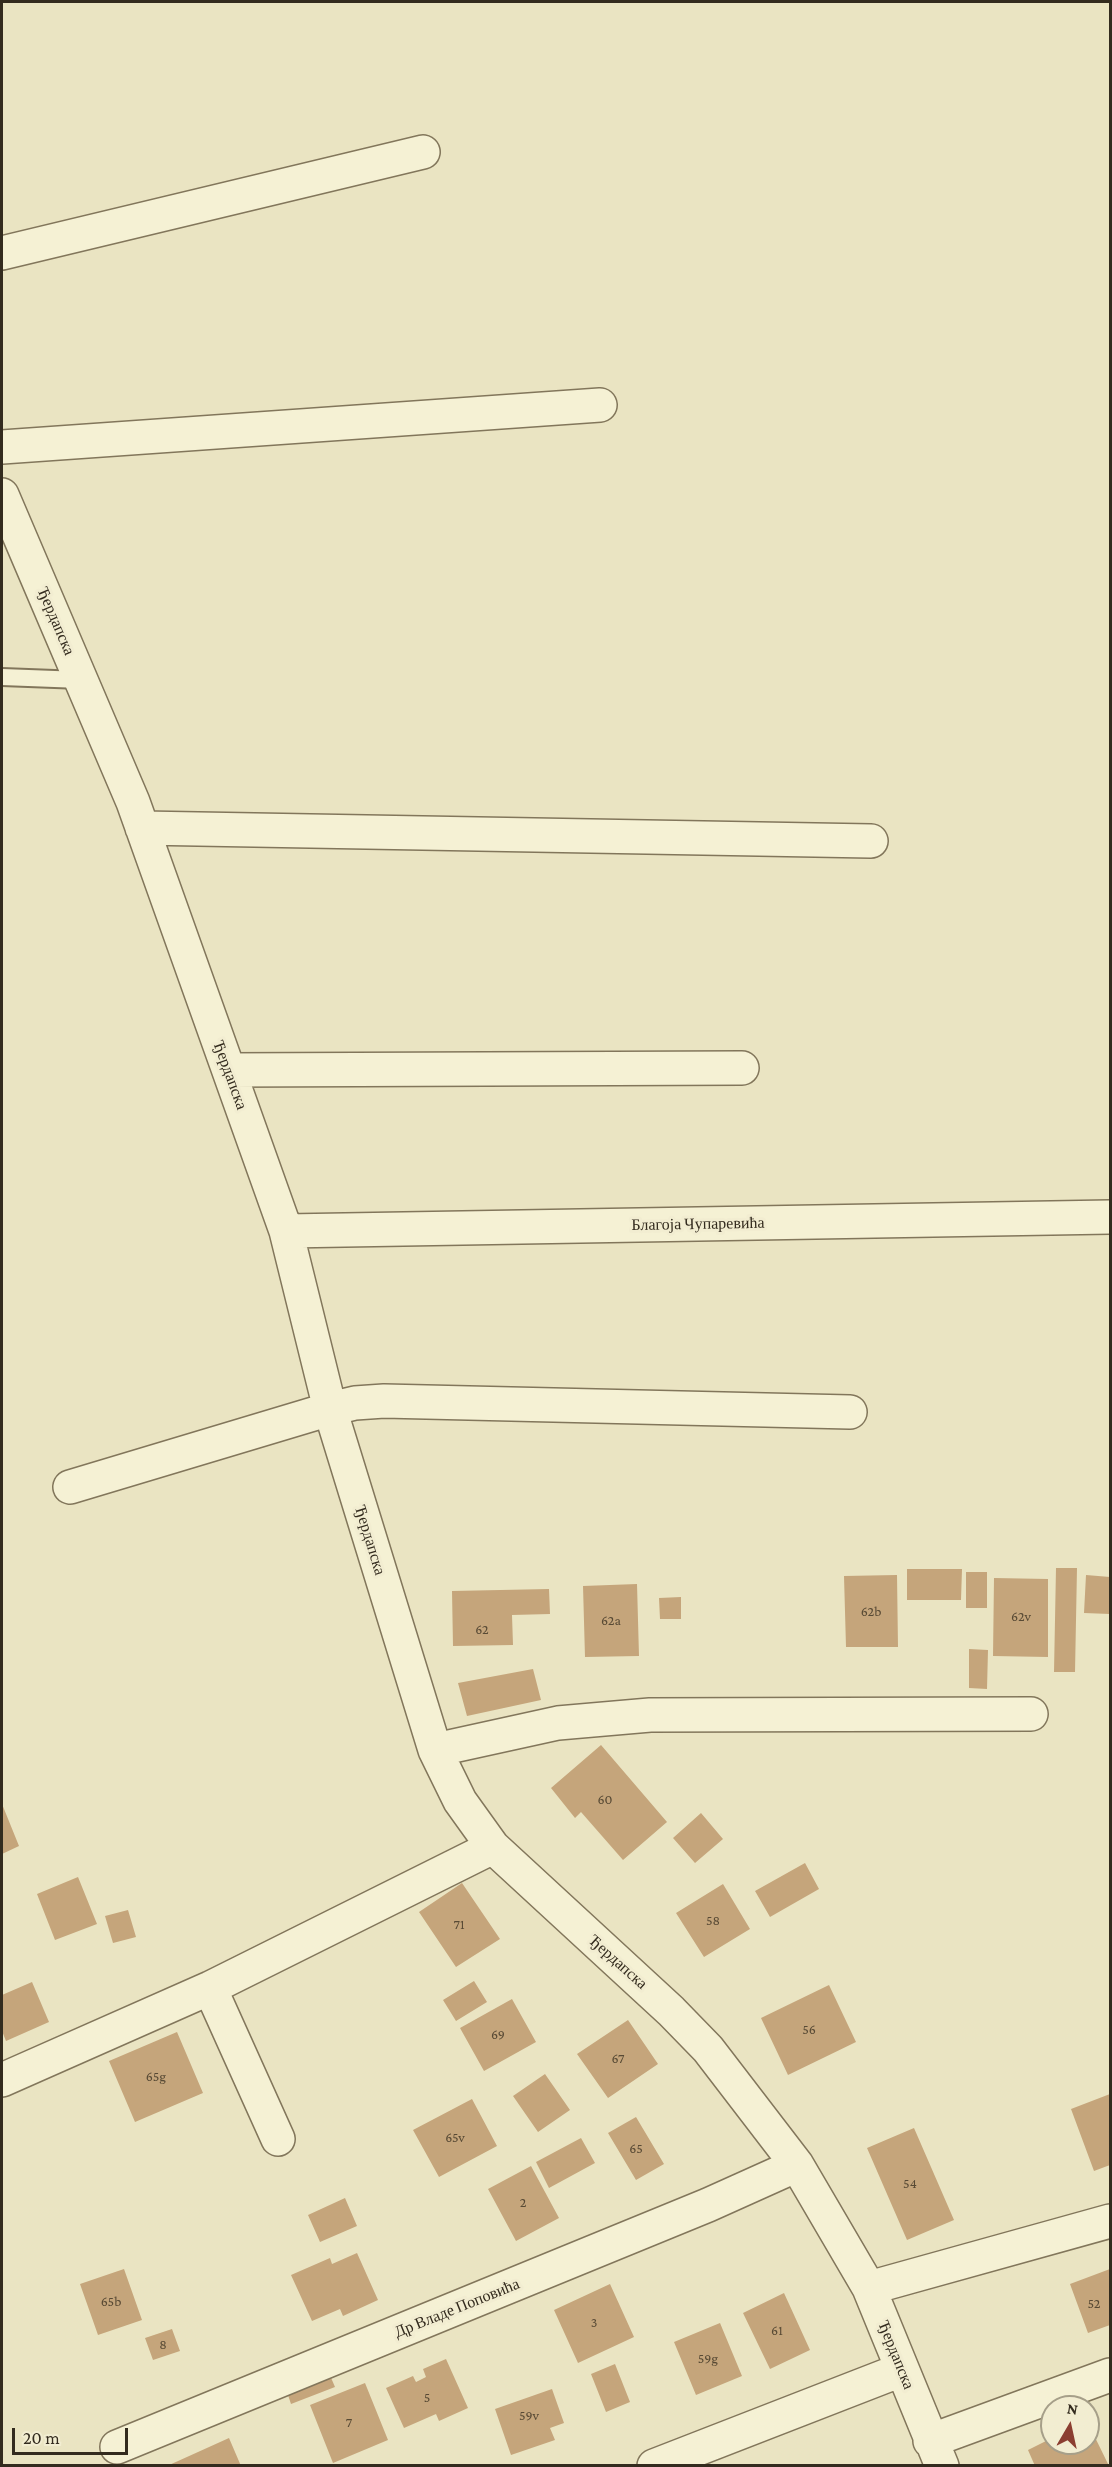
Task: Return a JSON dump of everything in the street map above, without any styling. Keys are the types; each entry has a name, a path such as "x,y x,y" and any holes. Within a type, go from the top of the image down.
{"street":[{"path":"2,253 423,152"},
{"path":"2,447 600,405"},
{"name":"Ђердапска","path":"2,495 142,828 286,1231 330,1409 435,1750 460,1801 493,1847 671,2011 708,2049 797,2165 869,2288 936,2453"},
{"path":"142,828 871,841"},
{"path":"229,1070 742,1068"},
{"name":"Благоја Чупаревића","path":"286,1231 1110,1217"},
{"path":"70,1487 330,1409 384,1401 850,1412"},
{"path":"435,1750 558,1723 650,1714 1031,1714"},
{"path":"2,2080 210,1988 493,1847"},
{"path":"210,1988 278,2139"},
{"name":"Др Владе Поповића","path":"117,2447 708,2205 797,2165"},
{"path":"869,2288 1110,2221"},
{"path":"654,2466 901,2370"},
{"path":"936,2453 1110,2375"}],"lane":[{"path":"2,677 81,680"}],"building":[{"path":"1056,1568 1077,1568 1075,1672 1054,1672"},
{"path":"907,1569 962,1569 961,1600 907,1600"},
{"path":"966,1572 987,1572 987,1608 966,1608"},
{"path":"897,1575 898,1647 846,1647 844,1576"},
{"path":"1086,1575 1110,1577 1110,1614 1084,1613"},
{"path":"994,1578 1048,1579 1048,1657 993,1656"},
{"path":"637,1584 639,1656 585,1657 583,1586"},
{"path":"549,1589 550,1614 512,1615 513,1645 453,1646 452,1591"},
{"path":"681,1597 681,1619 660,1619 659,1598"},
{"path":"969,1649 988,1650 987,1689 969,1688"},
{"path":"533,1669 541,1700 467,1716 458,1683"},
{"path":"601,1745 667,1822 623,1860 581,1812 575,1818 551,1788"},
{"path":"2,1804 19,1846 2,1854"},
{"path":"701,1813 723,1839 695,1863 673,1838"},
{"path":"805,1863 819,1889 770,1917 755,1891"},
{"path":"78,1877 97,1924 55,1940 37,1894"},
{"path":"462,1883 500,1939 456,1967 419,1912"},
{"path":"723,1884 750,1929 704,1957 676,1913"},
{"path":"128,1910 136,1937 113,1943 105,1916"},
{"path":"474,1981 487,2002 456,2021 443,2000"},
{"path":"32,1982 49,2022 6,2041 2,2031 2,1995"},
{"path":"829,1985 856,2042 788,2075 761,2018"},
{"path":"512,1999 536,2042 484,2071 460,2028"},
{"path":"628,2020 658,2064 608,2098 577,2054"},
{"path":"177,2032 203,2093 135,2122 109,2061"},
{"path":"545,2074 570,2110 538,2132 513,2096"},
{"path":"1110,2094 1110,2165 1094,2171 1071,2109"},
{"path":"472,2099 497,2146 439,2177 413,2130"},
{"path":"636,2117 664,2164 636,2180 608,2133"},
{"path":"914,2128 954,2220 907,2240 867,2148"},
{"path":"581,2138 595,2163 549,2188 536,2162"},
{"path":"531,2166 559,2218 516,2241 488,2189"},
{"path":"345,2198 357,2226 320,2242 308,2215"},
{"path":"357,2253 378,2300 343,2316 340,2309 312,2321 291,2275 330,2258 332,2264"},
{"path":"124,2269 142,2320 98,2335 80,2284"},
{"path":"1110,2269 1110,2325 1088,2333 1070,2284"},
{"path":"610,2284 634,2337 578,2363 554,2310"},
{"path":"784,2293 810,2350 770,2369 743,2313"},
{"path":"720,2323 742,2376 696,2395 674,2342"},
{"path":"172,2329 180,2351 153,2360 145,2338"},
{"path":"446,2359 468,2408 439,2421 436,2414 404,2428 386,2388 413,2376 416,2382 426,2377 423,2369"},
{"path":"615,2364 630,2402 606,2412 591,2374"},
{"path":"329,2373 335,2387 291,2404 286,2389"},
{"path":"365,2383 388,2440 333,2463 310,2405"},
{"path":"552,2389 564,2423 550,2428 555,2440 511,2455 495,2409"},
{"path":"229,2438 241,2466 167,2466"},
{"path":"1040,2444 1040,2455 1100,2455 1100,2448 1109,2466 1035,2466 1028,2450"}]}
